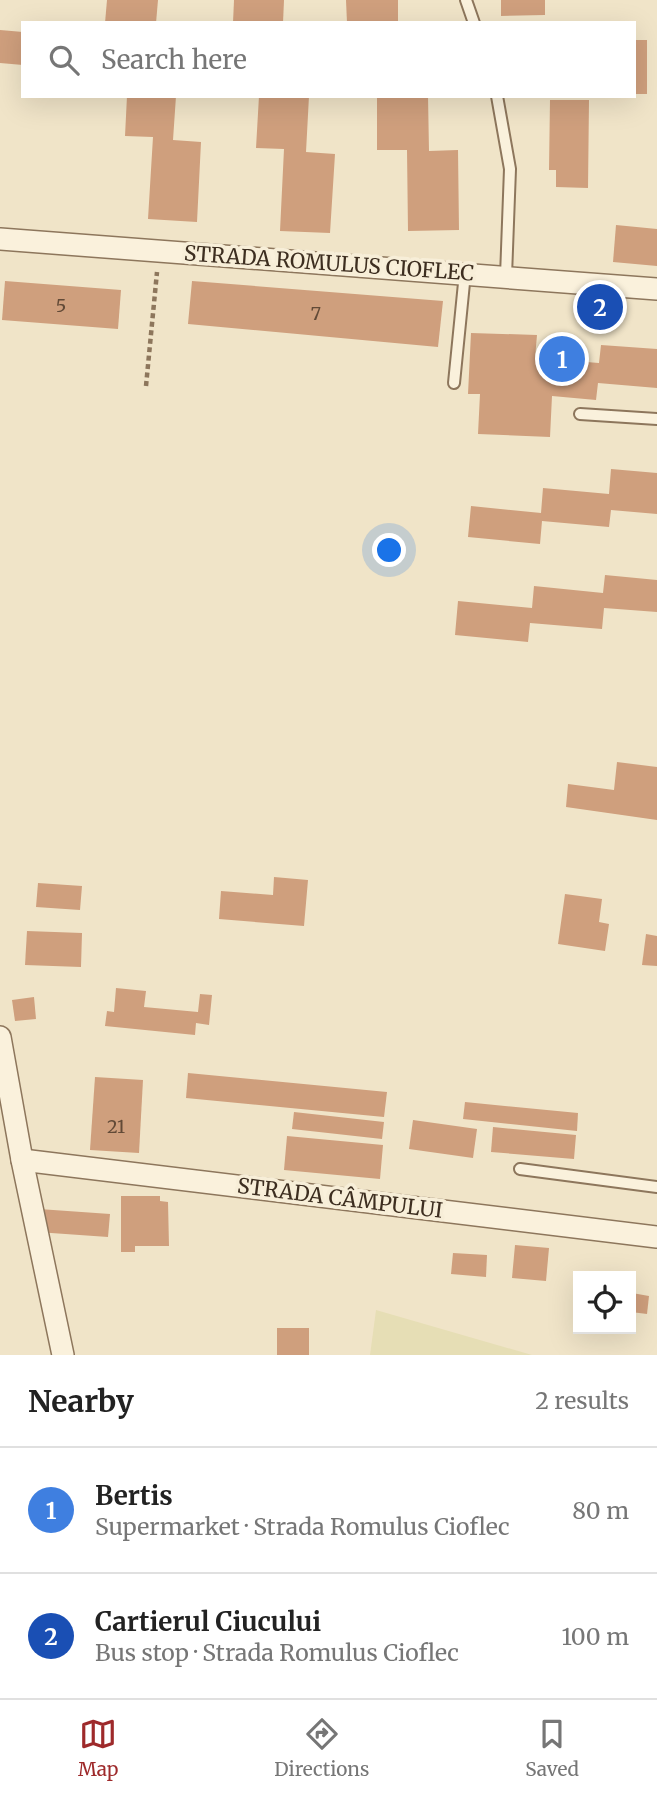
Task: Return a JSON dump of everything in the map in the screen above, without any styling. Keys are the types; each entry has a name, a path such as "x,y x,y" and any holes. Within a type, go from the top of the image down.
{"street":[{"name":"STRADA ROMULUS CIOFLEC","path":"0,239 657,289"},
{"path":"0,1040 63,1355"},
{"name":"STRADA CÂMPULUI","path":"22,1160 657,1237"}],"lane":[{"path":"466,0 473,21"},
{"path":"497,98 510,169 506,276"},
{"path":"454,383 465,273"},
{"path":"580,414 657,419"},
{"path":"520,1169 657,1187"}],"path":[{"path":"146,386 159,250"}],"shaded area":[{"path":"376,1310 532,1355 370,1355"}],"building":[{"path":"107,0 158,0 156,21 105,21"},
{"path":"234,0 284,0 283,21 233,21"},
{"path":"346,0 398,0 398,21 347,21"},
{"path":"501,0 545,0 545,15 501,16"},
{"path":"0,30 21,32 21,65 0,63"},
{"path":"636,40 647,40 647,94 636,94"},
{"path":"127,98 176,98 173,140 201,142 197,222 148,219 153,137 125,136"},
{"path":"259,98 309,98 306,152 335,154 330,233 280,231 284,149 256,148"},
{"path":"377,98 428,98 429,151 458,150 459,230 408,231 407,150 377,150"},
{"path":"550,100 589,100 588,188 556,187 556,170 549,170"},
{"path":"616,225 657,229 657,266 613,262"},
{"path":"5,281 121,290 118,329 2,320"},
{"path":"192,281 443,301 438,347 188,324"},
{"path":"471,333 537,335 535,358 599,363 601,345 657,349 657,388 598,383 596,400 552,396 550,437 478,434 480,394 468,394"},
{"path":"611,469 657,473 657,514 611,510 609,527 542,521 540,544 468,537 471,506 541,513 543,488 609,494"},
{"path":"605,575 657,580 657,612 604,608 602,629 530,623 528,642 455,635 458,601 532,608 534,586 603,593"},
{"path":"617,762 657,767 657,820 566,807 568,784 614,790"},
{"path":"274,877 308,880 304,926 219,919 221,891 273,895"},
{"path":"38,883 82,886 80,910 36,907"},
{"path":"565,894 602,899 599,922 609,924 605,951 558,944"},
{"path":"27,931 82,933 81,967 25,965"},
{"path":"646,934 657,936 657,966 642,965"},
{"path":"116,988 146,991 144,1007 198,1012 200,994 212,995 209,1025 196,1023 195,1035 105,1026 107,1011 114,1012"},
{"path":"34,997 36,1019 15,1021 12,1000"},
{"path":"188,1073 387,1092 384,1117 186,1098"},
{"path":"95,1077 143,1080 139,1153 90,1150"},
{"path":"465,1102 578,1113 577,1131 463,1119"},
{"path":"294,1112 384,1122 382,1139 292,1129"},
{"path":"413,1120 477,1129 473,1158 409,1149"},
{"path":"493,1127 576,1135 574,1159 491,1152"},
{"path":"287,1136 383,1145 380,1179 284,1170"},
{"path":"121,1196 160,1196 160,1201 168,1202 169,1246 135,1246 135,1252 121,1252"},
{"path":"39,1209 110,1214 108,1237 37,1232"},
{"path":"515,1245 549,1248 546,1281 512,1278"},
{"path":"453,1253 487,1255 486,1277 451,1274"},
{"path":"636,1294 649,1296 647,1314 636,1313"},
{"path":"277,1328 309,1328 309,1355 277,1355"}],"place":[{"name":"Cartierul Ciucului","path":"600,307"},
{"name":"Bertis","path":"562,359"}]}
